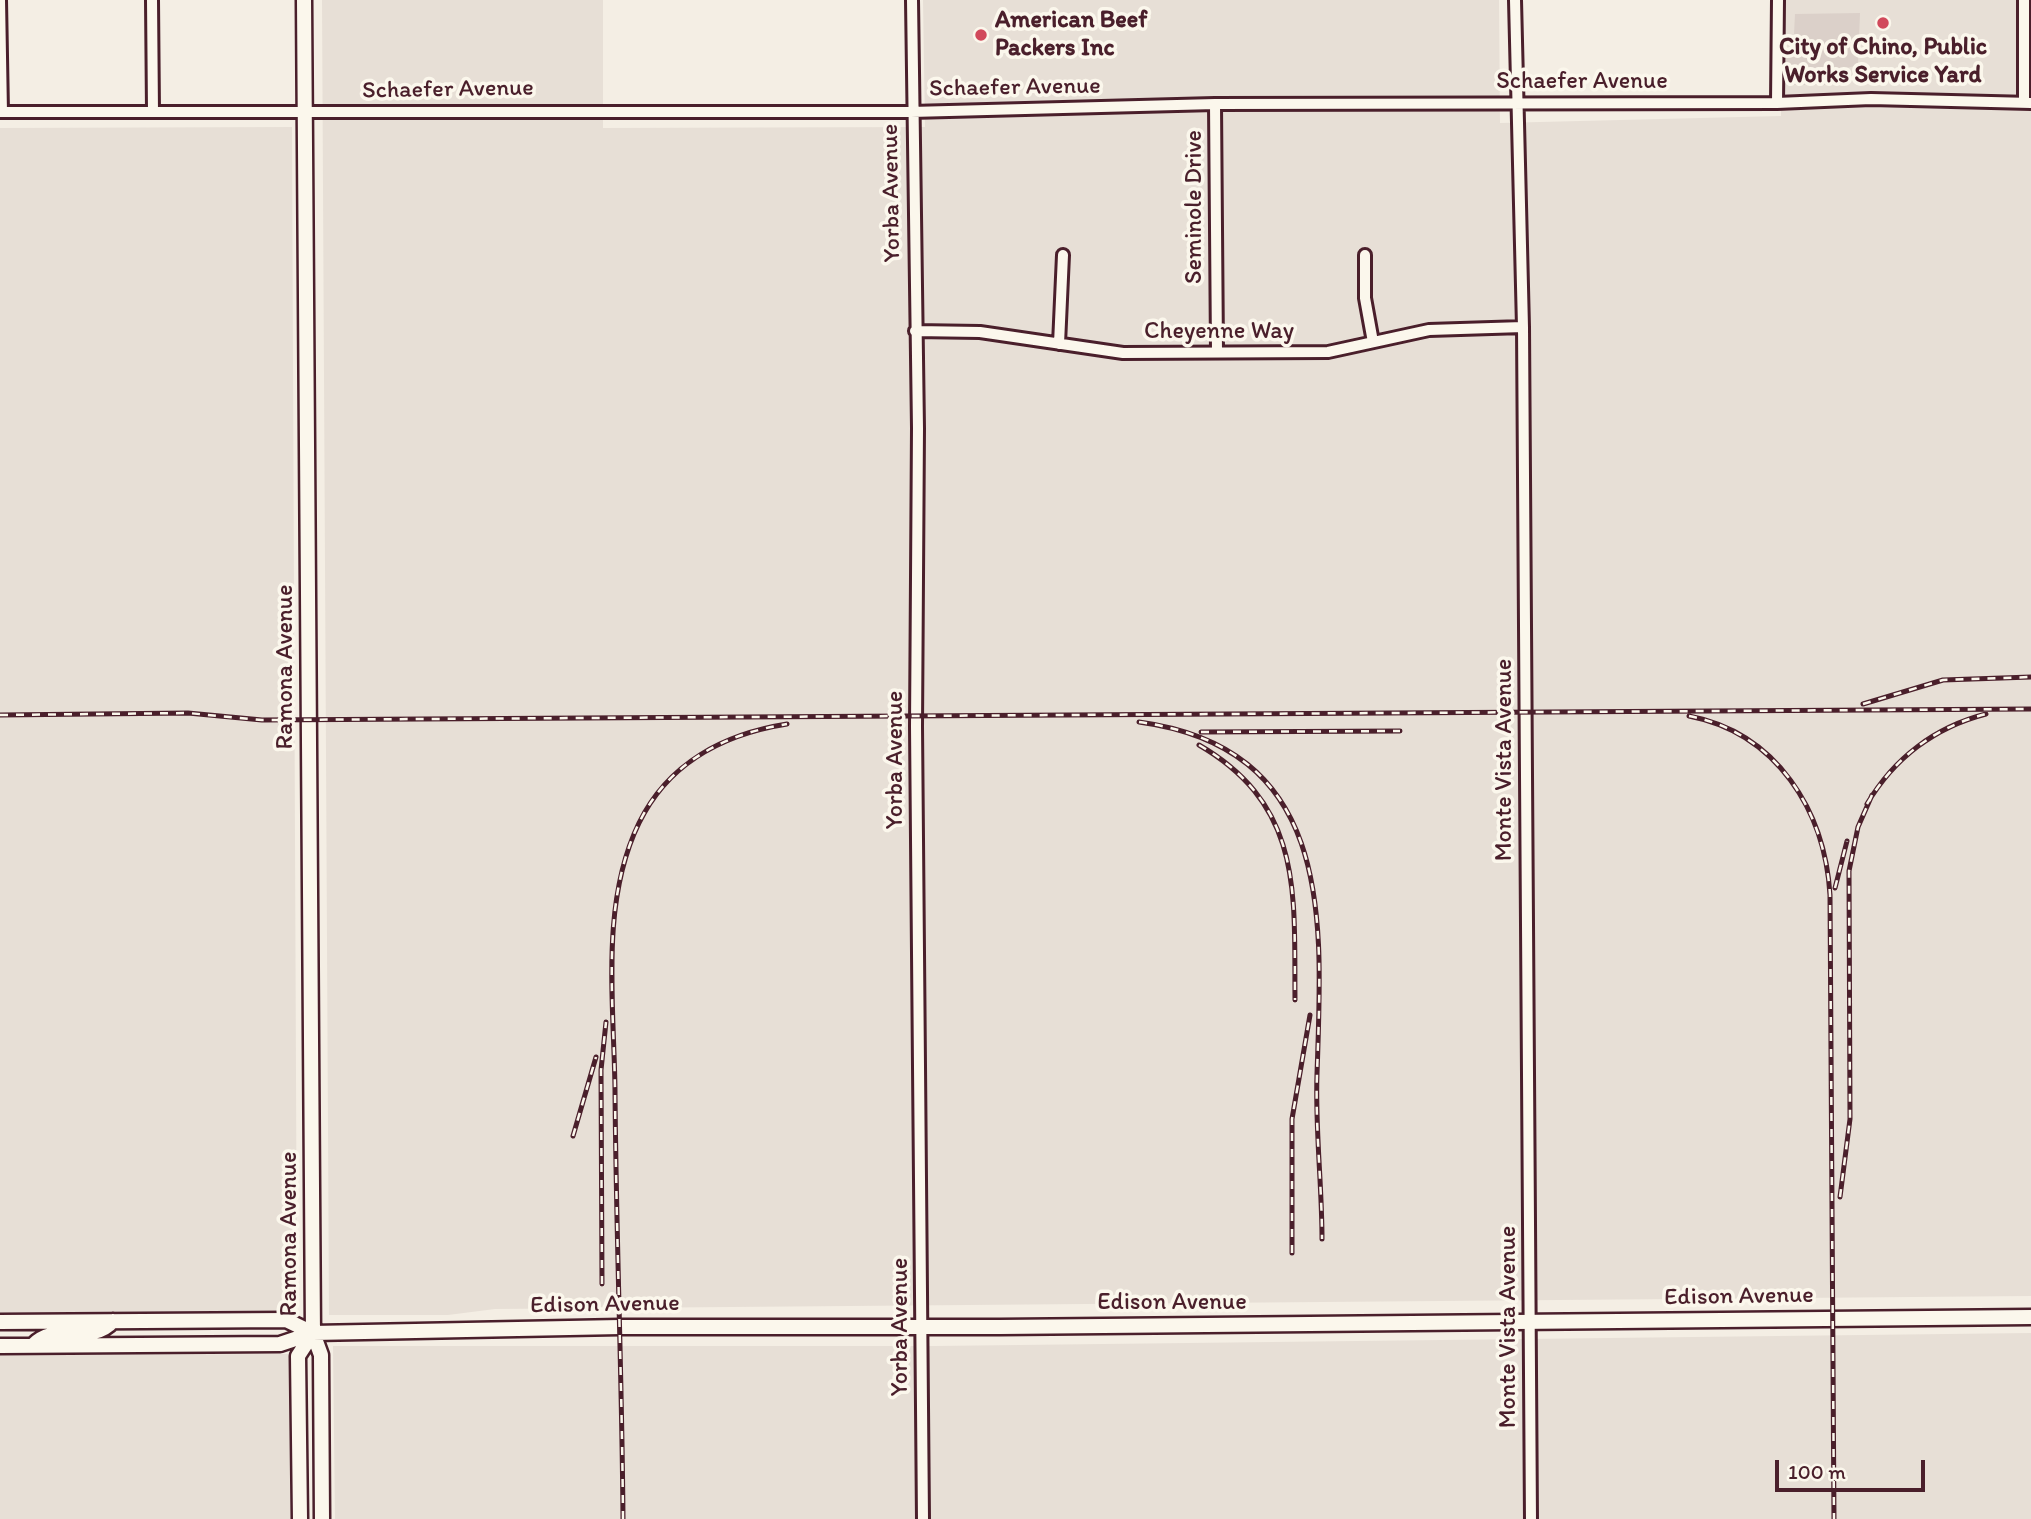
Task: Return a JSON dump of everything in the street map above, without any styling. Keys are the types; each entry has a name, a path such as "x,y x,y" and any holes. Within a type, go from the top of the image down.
{"main road":[{"name":"Ramona Avenue","path":"303,0 313,1333 321,1355 322,1519"},
{"name":"Edison Avenue","path":"0,1346 280,1344 313,1333 620,1327 1530,1324 2031,1317"},
{"name":"Edison Avenue","path":"0,1322 286,1320 313,1333"},
{"path":"32,1346 47,1333 99,1332 113,1321"},
{"name":"Ramona Avenue","path":"300,1519 298,1356 313,1333"}],"street":[{"path":"0,0 1,112"},
{"path":"152,0 153,111"},
{"name":"Yorba Avenue","path":"912,0 923,1519"},
{"name":"Monte Vista Avenue","path":"1515,0 1523,327 1531,1519"},
{"path":"1777,103 1778,0"},
{"path":"2024,0 2028,103"},
{"name":"Schaefer Avenue","path":"1,112 911,112 1215,104 1777,103 1871,99 2028,103"},
{"name":"Seminole Drive","path":"1215,104 1217,352"},
{"path":"1059,344 1063,255"},
{"path":"1365,255 1365,298 1373,342"},
{"name":"Cheyenne Way","path":"915,331 980,332 1123,353 1328,352 1429,330 1523,327"}],"shaded area":[{"path":"322,0 603,0 603,128 925,127 923,0 1499,0 1500,123 1781,116 1782,0 2031,0 2031,1296 495,1309 448,1315 329,1315"},
{"path":"1860,13 1858,65 1847,68 1845,85 1793,85 1786,80 1786,57 1793,54 1795,14"},
{"path":"292,127 297,1314 0,1315 0,128"},
{"path":"2031,1333 2031,1519 335,1519 333,1346 935,1346"},
{"path":"290,1354 291,1519 0,1519 0,1355"}],"railway":[{"path":"1863,704 1943,680 2031,677"},
{"path":"0,715 188,713 262,720 2031,709"},
{"path":"1867,804 1890,772 1918,747 1950,727 1986,714"},
{"path":"1689,716 1720,725 1747,739 1771,758 1791,780 1806,806 1818,834 1826,864 1830,895 1834,1519"},
{"path":"1139,722 1203,739 1251,767 1283,805 1304,851 1315,903 1319,958 1317,1095 1322,1239"},
{"path":"623,1519 612,988 614,920 619,886 639,823 651,802 682,768 700,755 741,735 787,724"},
{"path":"1201,732 1400,731"},
{"path":"1199,745 1233,769 1258,796 1275,825 1286,856 1292,889 1295,1000"},
{"path":"1840,1197 1850,1119 1849,871 1858,827 1872,795"},
{"path":"1835,888 1847,841"},
{"path":"1292,1253 1292,1119 1310,1015"},
{"path":"602,1284 601,1070 606,1022"},
{"path":"573,1136 596,1057"}],"place":[{"name":"City of Chino, Public Works Service Yard","path":"1883,23"},
{"name":"American Beef Packers Inc","path":"981,35"}]}
